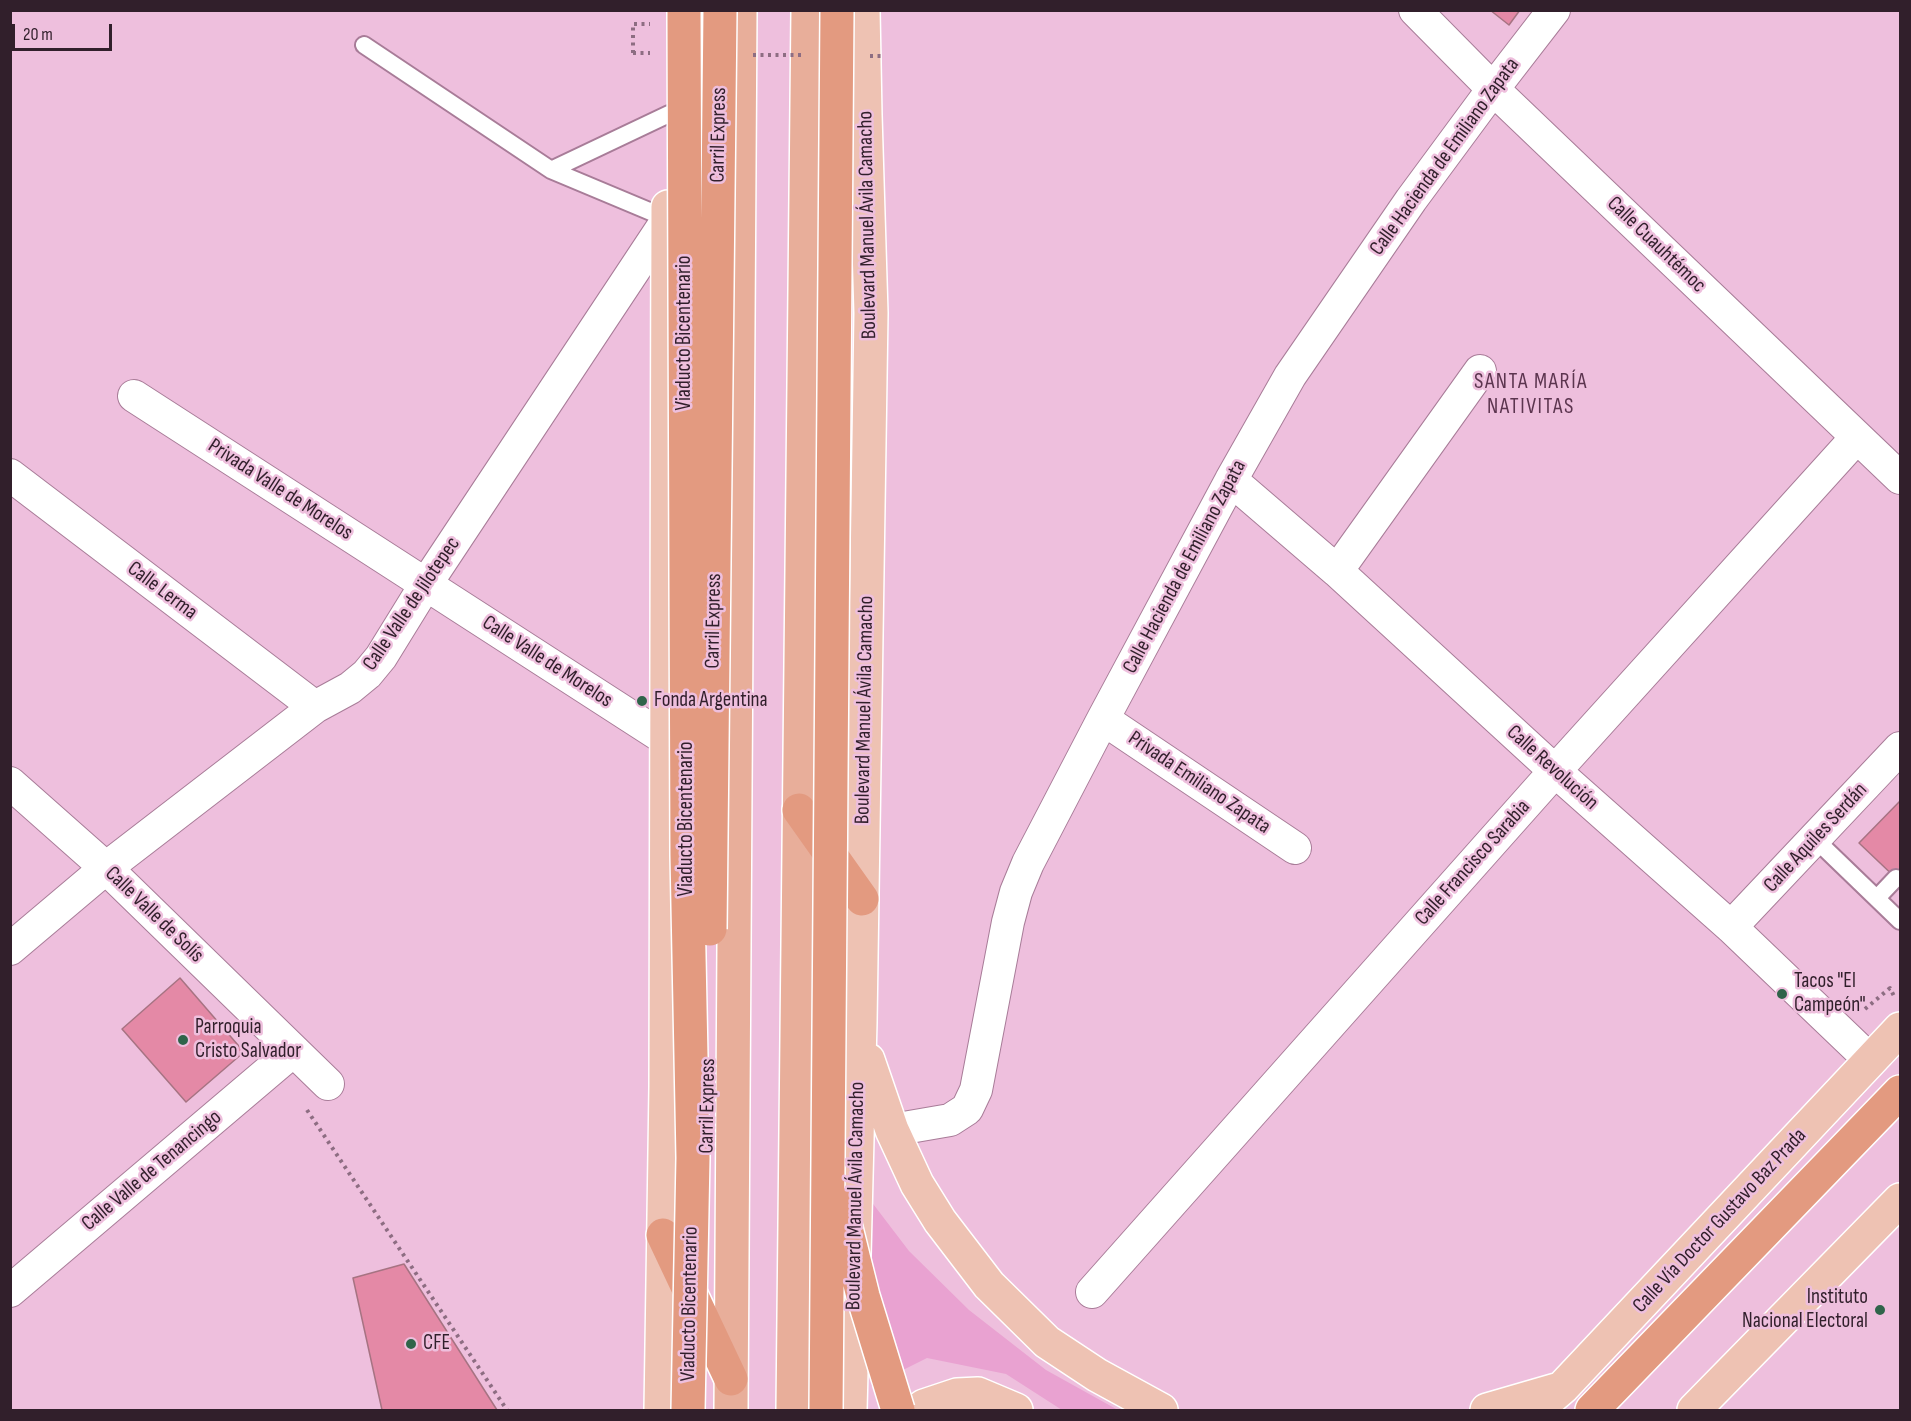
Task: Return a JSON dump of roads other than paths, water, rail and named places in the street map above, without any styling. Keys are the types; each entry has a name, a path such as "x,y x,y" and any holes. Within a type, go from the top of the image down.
{"highway":[{"name":"Viaducto Bicentenario","path":"684,10 687,855 693,1158 688,1410"},
{"name":"Carril Express","path":"705,1410 720,10"},
{"path":"731,1395 740,10"},
{"path":"793,1410 808,10"},
{"path":"826,1410 837,10"},
{"path":"800,810 862,899"},
{"path":"1593,1410 1900,1092"},
{"path":"828,1154 834,1168 842,1216 863,1296 898,1410"},
{"path":"663,1235 731,1395"}],"main road":[{"path":"661,1410 666,1087 669,10"},
{"name":"Boulevard Manuel Ávila Camacho","path":"850,1410 860,1022 872,313 863,10"},
{"path":"860,1022 869,1064 892,1130 917,1184 940,1221 989,1284 1047,1342 1097,1375 1161,1410"},
{"name":"Calle Vía Doctor Gustavo Baz Prada","path":"1536,1410 1563,1387 1900,1029"},
{"path":"1694,1410 1900,1200"},
{"path":"1487,1410 1563,1387"},
{"path":"919,1410 924,1406 957,1395 978,1394 1016,1410"}],"street":[{"name":"Calle Cuauhtémoc","path":"1415,10 1493,89 1900,477"},
{"name":"Calle Hacienda de Emiliano Zapata","path":"892,1130 950,1120 967,1109 976,1090 1008,922 1016,892 1028,864 1103,719 1231,480 1290,376 1412,201 1493,89 1554,10"},
{"name":"Calle Valle de Jilotepec","path":"10,949 106,868 315,707 350,688 367,674 381,657 426,584 668,219"},
{"path":"1337,572 1480,371"},
{"name":"Privada Valle de Morelos","path":"134,396 426,584"},
{"name":"Calle Francisco Sarabia","path":"1092,1292 1555,771 1857,437"},
{"name":"Calle Lerma","path":"10,475 315,707"},
{"name":"Calle Revolución","path":"1231,480 1337,572 1555,771 1731,927 1870,1060"},
{"name":"Calle Valle de Morelos","path":"426,584 667,740"},
{"name":"Privada Emiliano Zapata","path":"1103,719 1295,848"},
{"name":"Calle Aquiles Serdán","path":"1731,927 1815,839 1896,760"},
{"name":"Calle Valle de Solís","path":"10,783 106,868 285,1058 328,1084"},
{"name":"Calle Valle de Tenancingo","path":"10,1291 285,1058"}],"lane":[{"path":"364,45 550,170 668,219"},
{"path":"550,170 669,114"},
{"path":"1815,839 1900,921"},
{"path":"1876,898 1896,878"}],"place":[{"name":"Fonda Argentina","path":"642,701"},
{"name":"Tacos \"El Campeón\"","path":"1782,994"},
{"name":"Parroquia Cristo Salvador","path":"183,1040"},
{"name":"Instituto Nacional Electoral","path":"1880,1310"},
{"name":"CFE","path":"411,1344"}],"district":[{"name":"SANTA MARÍA NATIVITAS","path":"1531,394"}]}
